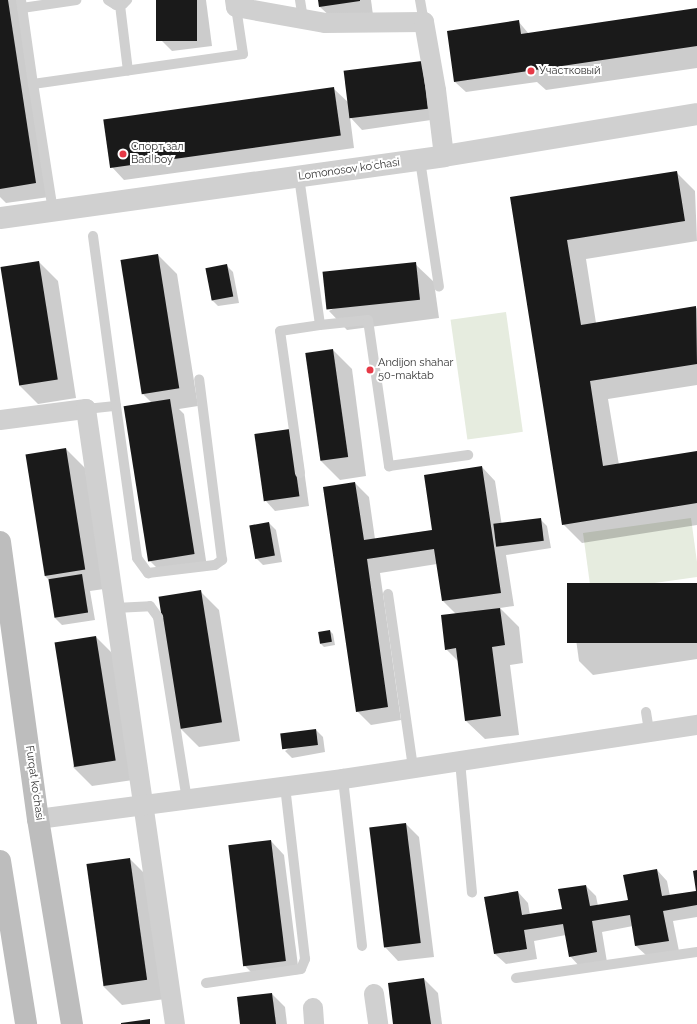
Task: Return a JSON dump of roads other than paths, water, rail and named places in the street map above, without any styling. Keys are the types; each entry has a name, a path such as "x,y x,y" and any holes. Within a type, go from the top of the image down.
{"main road":[{"name":"Furqat ko'chasi","path":"0,542 38,819 72,1024"},
{"path":"0,861 26,1024"}],"street":[{"path":"236,4 302,10 324,23 424,22 436,90 444,156"},
{"name":"Lomonosov koʻchasi","path":"0,218 420,160 697,114"},
{"path":"0,420 86,409 175,1024"},
{"path":"38,819 343,779 697,725"},
{"path":"374,994 378,1024"}],"lane":[{"path":"53,211 21,4 76,0"},
{"path":"108,0 112,4 124,3 128,71"},
{"path":"420,0 424,22"},
{"path":"33,84 243,54 236,4"},
{"path":"420,160 439,287"},
{"path":"299,177 320,325"},
{"path":"92,236 137,558 148,572 215,565 222,560 199,379"},
{"path":"300,472 280,331 368,320 389,466 468,455"},
{"path":"86,409 116,406"},
{"path":"388,594 413,768"},
{"path":"115,608 150,606 158,617 187,800"},
{"path":"646,712 649,732"},
{"path":"460,761 472,892"},
{"path":"343,779 362,946"},
{"path":"206,983 301,969 305,959 286,786"},
{"path":"516,978 697,952"}],"place":[{"name":"Участковый","path":"531,71"},
{"name":"Спорт зал Bad boy","path":"123,154"},
{"name":"Andijon shahar 50-maktab","path":"370,370"}]}
